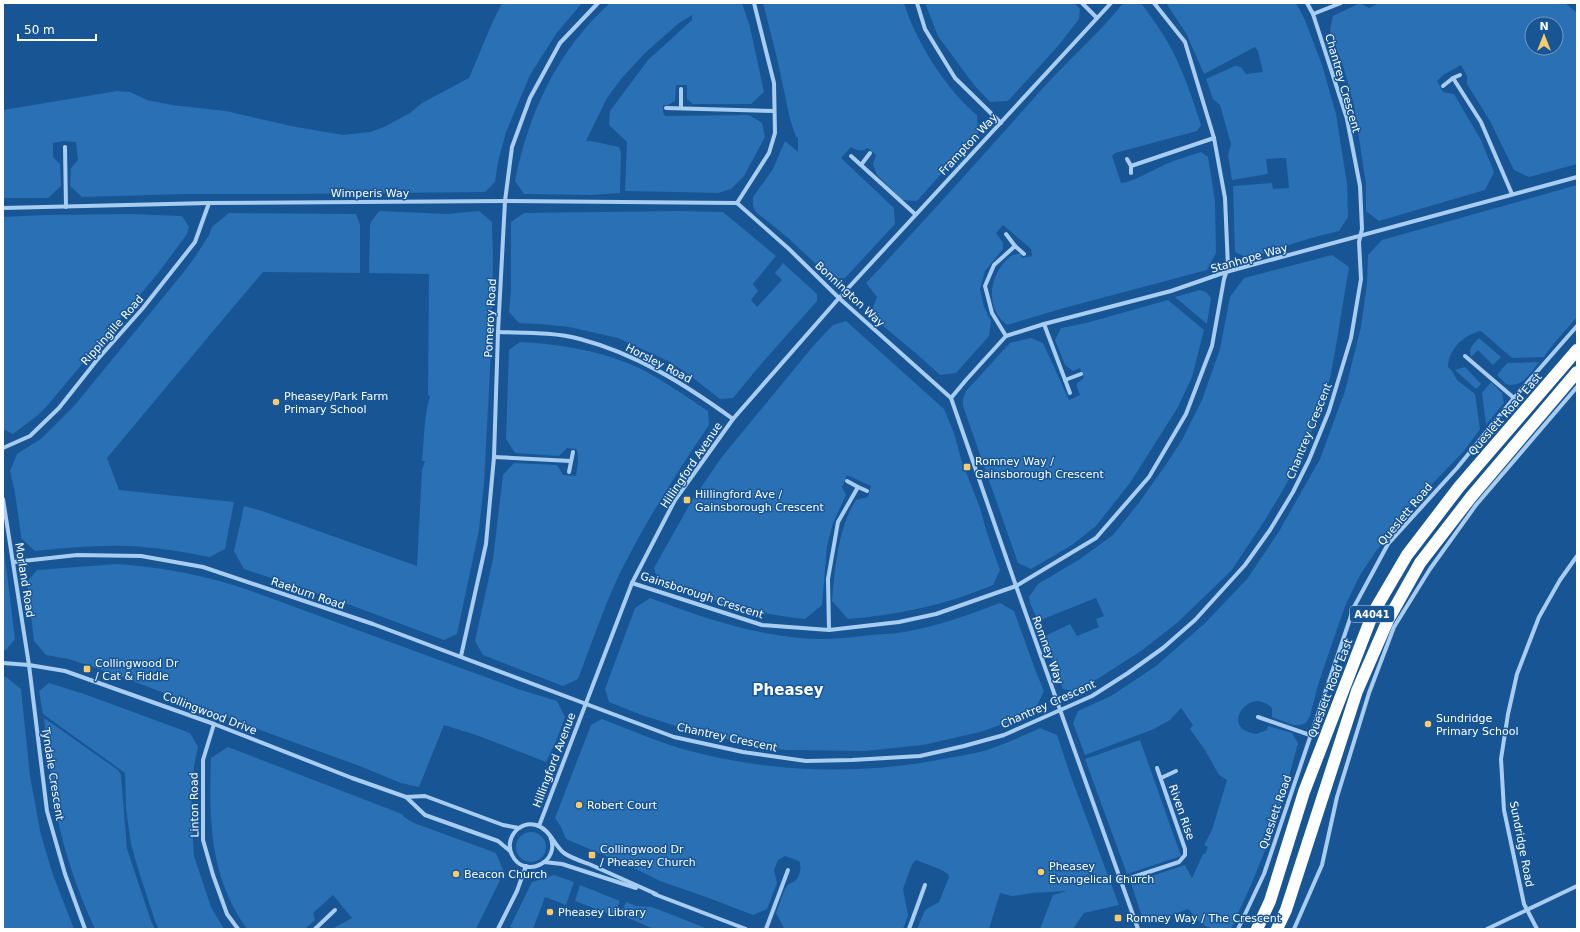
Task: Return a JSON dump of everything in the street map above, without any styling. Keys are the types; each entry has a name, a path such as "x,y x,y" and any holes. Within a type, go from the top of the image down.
{"highway":[{"name":"Queslett Road East","path":"1256,929 1270,901 1304,792 1373,613 1407,555 1459,487 1577,350"},
{"name":"A4041","path":"1277,929 1286,910 1358,691 1388,620 1420,563 1577,372"}],"street":[{"name":"Pomeroy Road","path":"461,656 486,544 494,457 498,332 505,201 512,147 530,98 560,43 598,3"},
{"path":"737,203 769,153 775,133 774,83 754,3"},
{"path":"917,3 925,29 955,78 1001,123"},
{"path":"1082,3 1097,18"},
{"name":"Frampton Way","path":"839,298 914,214 1001,123 1111,3"},
{"name":"Gainsborough Crescent","path":"632,583 762,625 829,630 899,622 936,614 1016,586 1096,538 1150,477 1186,414 1212,346 1224,279 1228,267 1225,198 1214,138 1185,42 1154,3"},
{"name":"Chantrey Crescent","path":"585,702 674,737 743,752 806,761 920,756 1004,735 1092,696 1128,673 1162,648 1195,620 1245,564 1270,530 1293,492 1309,460 1329,412 1351,338 1361,279 1359,242 1362,229 1360,186 1347,119 1313,14 1307,3"},
{"path":"1313,14 1341,3"},
{"path":"1443,86 1453,78 1460,75"},
{"path":"1453,78 1481,122 1512,194"},
{"path":"681,89 681,107"},
{"path":"666,108 681,107 774,111"},
{"path":"1131,166 1214,138"},
{"path":"66,146 66,207"},
{"path":"861,165 870,153"},
{"path":"851,156 914,214"},
{"path":"1126,159 1131,166 1131,173"},
{"name":"Stanhope Way","path":"1006,336 1044,324 1171,291 1226,272 1512,194 1577,178"},
{"name":"Wimperis Way","path":"3,208 209,203 505,201 737,203"},
{"name":"Rippingille Road","path":"3,448 30,436 59,408 97,360 143,308 195,242 209,203"},
{"name":"Bonnington Way","path":"737,203 789,249 839,298 951,398"},
{"path":"1006,234 1015,246 1024,254"},
{"path":"951,398 1006,336 992,313 985,286 994,265 1015,246"},
{"name":"Hillingford Avenue","path":"539,826 585,702 632,583 675,500 734,419 839,298"},
{"path":"1044,324 1070,393"},
{"name":"Queslett Road","path":"1238,929 1264,874 1354,607 1388,544 1457,468 1514,398 1577,326"},
{"name":"Horsley Road","path":"498,332 546,334 579,338 634,358 692,390 734,419"},
{"path":"1465,356 1514,398"},
{"path":"1065,380 1081,374"},
{"path":"1294,929 1322,865 1337,797 1369,693 1394,627 1430,569 1476,505 1577,387"},
{"name":"Romney Way","path":"951,398 1138,929"},
{"path":"569,472 573,452"},
{"path":"494,457 571,461"},
{"path":"847,481 867,491"},
{"path":"829,630 828,579 838,522 858,487"},
{"name":"Morland Road","path":"3,499 29,665"},
{"name":"Raeburn Road","path":"14,562 77,555 141,556 203,568 373,624 585,702"},
{"name":"Sundridge Road","path":"1537,929 1524,904 1504,810 1501,759 1508,714 1517,674 1539,617 1560,580 1575,563 1577,556"},
{"name":"Collingwood Drive","path":"3,662 65,671 214,724 352,778 406,797 425,796 503,826 519,828 527,825 539,826"},
{"name":"Tyndale Crescent","path":"29,665 47,811 65,874 85,929"},
{"path":"1258,717 1310,735"},
{"name":"Linton Road","path":"214,724 203,760 203,840 213,875 227,914 238,929"},
{"name":"Riven Rise","path":"1121,881 1179,862 1185,855 1185,849 1157,768"},
{"name":"Riven Rise","path":"1160,778 1176,771"},
{"name":"Collingwood Drive","path":"406,797 425,815 498,841 511,852 516,860 526,866"},
{"path":"539,826 545,830 564,853 656,894 746,929"},
{"path":"511,852 511,837 519,828"},
{"path":"498,929 517,891 526,866 536,866 544,862 552,850 550,836"},
{"path":"544,862 562,864 656,894"},
{"path":"766,929 788,870"},
{"path":"909,929 925,885"},
{"path":"1487,929 1577,886"},
{"path":"315,929 335,910"}],"shaded area":[{"path":"502,3 582,3 556,34 530,75 506,132 498,162 495,182 485,192 185,194 82,197 70,186 71,168 78,160 76,142 64,141 53,143 53,157 60,164 61,186 48,198 3,198 3,110 117,91 130,92 147,100 172,105 226,111 291,126 343,135 370,132 384,127 410,113 422,103 469,78"},
{"path":"610,3 742,3 750,27 764,92 751,104 693,104 687,99 687,85 676,85 675,101 668,105 663,105 663,112 665,116 749,115 762,123 765,137 744,176 731,189 718,193 625,191 627,142 609,125 610,111 648,60 692,20 692,15 679,23 645,53 621,79 607,98 586,141 619,147 621,153 620,193 590,195 524,194 515,181 528,131 548,84 560,62 575,41"},
{"path":"763,3 904,3 916,33 933,64 954,93 977,115 978,133 917,201 902,200 877,175 873,164 876,155 868,148 860,150 851,147 841,158 894,208 895,224 845,278 832,279 787,237 756,212 753,206 753,197 773,169 785,141 798,152 798,138 796,137 790,119"},
{"path":"925,3 1074,3 1080,9 1079,19 1058,46 1008,101 990,102 974,85 938,36"},
{"path":"1123,3 1141,3 1161,32 1172,50 1180,68 1201,125 1197,131 1115,153 1112,156 1121,183 1125,183 1170,162 1201,152 1208,157 1215,201 1216,253 1207,270 1064,308 1007,325 1000,319 993,304 992,287 994,279 998,271 1010,256 1021,254 1022,258 1032,256 1031,249 1003,225 996,233 1003,243 1003,249 985,271 980,289 984,307 991,321 989,336 956,373 940,375 870,315 877,297 866,283 933,211 1052,78 1104,25"},
{"path":"1166,3 1296,3 1305,20 1322,65 1336,114 1347,184 1348,217 1339,231 1311,238 1248,258 1235,252 1233,186 1272,183 1273,189 1289,188 1286,158 1266,159 1268,174 1232,180 1228,155 1231,144 1220,105 1213,99 1206,79 1235,66 1241,67 1246,74 1263,72 1258,51 1255,47 1204,74 1186,33"},
{"path":"1360,3 1369,8 1379,3 1565,3 1577,13 1577,164 1529,177 1514,170 1490,121 1467,84 1467,76 1461,65 1443,75 1437,81 1443,92 1454,94 1481,140 1494,172 1485,190 1379,221 1366,211 1366,184 1354,105 1344,69 1330,30 1333,16"},
{"path":"1577,185 1577,317 1544,357 1512,358 1481,331 1468,336 1458,344 1451,354 1448,367 1457,380 1475,394 1480,429 1464,451 1408,509 1360,575 1346,604 1318,685 1310,716 1306,723 1301,725 1293,725 1272,717 1272,708 1264,703 1256,701 1249,703 1240,713 1238,719 1239,725 1245,731 1256,734 1267,730 1268,726 1292,733 1298,743 1286,788 1268,843 1231,929 1210,928 1202,924 1188,909 1148,924 1141,914 1131,883 1185,865 1192,878 1203,854 1205,854 1208,847 1204,845 1212,830 1227,780 1219,775 1205,750 1190,729 1193,725 1181,708 1170,720 1154,729 1085,755 1073,723 1078,711 1111,696 1156,666 1204,624 1247,579 1278,533 1320,459 1345,391 1361,327 1367,283 1368,255 1382,240"},
{"path":"379,211 447,214 479,211 492,222 493,260 491,351 484,484 479,530 457,634 444,640 337,600 244,569 234,551 244,506 417,566 422,470 425,461 422,461 426,412 430,396 428,395 429,274 369,273 370,226 371,222"},
{"path":"679,211 723,212 776,256 753,284 758,291 751,300 757,307 782,280 775,273 783,263 817,294 817,301 733,398 720,399 670,362 618,338 569,327 519,323 509,312 511,290 511,222 524,213"},
{"path":"229,213 356,214 360,225 360,273 263,272 107,458 119,490 234,502 225,549 210,557 127,546 93,546 35,551 21,538 15,493 10,471 17,454 42,438 74,406 183,273 209,235 212,227"},
{"path":"132,214 182,216 189,227 187,234 159,272 47,406 38,415 13,434 3,429 3,217"},
{"path":"1332,255 1349,267 1330,378 1315,424 1286,485 1265,520 1231,571 1177,623 1141,651 1077,692 1063,689 1043,637 1070,624 1077,636 1099,627 1096,619 1104,616 1096,598 1038,621 1029,597 1038,584 1080,559 1113,535 1138,504 1165,466 1182,440 1202,400 1220,349 1230,297 1244,278"},
{"path":"1200,290 1206,292 1211,298 1207,324 1175,297"},
{"path":"1168,300 1204,330 1192,377 1178,407 1130,483 1096,526 1072,545 1031,569 1018,563 963,406 963,399 966,391 1010,343 1031,338 1043,343 1069,400 1080,395 1077,383 1084,378 1080,368 1073,371 1065,365 1055,340 1061,328 1086,323"},
{"path":"846,321 944,409 954,433 961,459 980,508 1000,570 993,585 958,598 922,608 885,615 848,619 832,601 838,549 850,511 856,500 868,497 871,486 847,475 842,487 846,495 833,523 827,546 822,605 805,619 748,610 694,594 658,581 654,568 691,502 721,458 814,345 833,325"},
{"path":"1479,338 1501,357 1493,365 1478,350 1471,357 1470,351 1473,344"},
{"path":"520,342 584,350 631,364 677,390 708,411 709,425 662,497 621,571 578,679 563,686 483,655 475,641 493,559 503,475 514,463 557,465 563,475 576,476 577,470 578,458 576,449 567,448 559,456 515,453 506,439 509,350"},
{"path":"1539,362 1526,379 1517,384 1506,384 1497,375 1507,363"},
{"path":"1465,367 1481,384 1476,389 1455,370"},
{"path":"1491,382 1502,393 1504,403 1486,425 1482,393"},
{"path":"3,542 15,639 6,650 3,650"},
{"path":"117,564 152,567 186,573 237,586 518,689 557,701 565,717 546,762 479,736 444,725 419,787 401,783 117,675 69,659 46,655 34,641 27,582 37,570"},
{"path":"650,598 733,626 776,635 820,639 889,634 929,627 1000,603 1014,611 1044,691 1035,710 1015,720 980,732 923,745 865,751 785,750 697,733 639,714 609,702 605,689 635,608"},
{"path":"3,677 6,677 21,689 30,776 41,835 53,875 74,929 3,929"},
{"path":"49,683 87,695 190,733 198,747 194,766 191,809 194,856 211,907 224,929 159,929 155,921 131,844 126,809 125,773 43,714 39,691"},
{"path":"44,718 118,770 121,775 127,849 155,929 95,929 68,859 60,830 49,767"},
{"path":"602,719 679,748 720,758 781,767 842,770 903,765 974,753 1014,740 1040,728 1057,735 1119,905 1084,913 1073,929 1040,929 1053,895 1067,891 1012,896 1000,893 989,929 917,929 925,910 939,902 949,877 948,874 942,870 916,860 912,864 903,889 908,915 903,929 784,928 776,913 785,889 798,877 800,868 799,861 785,856 778,860 774,870 777,883 767,909 753,915 660,881 634,868 566,839 555,818 591,725"},
{"path":"1140,740 1181,856 1127,874 1085,759"},
{"path":"228,747 402,814 414,823 496,853 504,872 476,929 332,929 352,918 333,895 313,913 315,920 305,929 247,929 234,909 218,868 211,825 211,758"},
{"path":"531,832 542,836 546,847 542,858 531,862 520,858 516,847 520,836"},
{"path":"554,875 574,882 566,905 545,897 533,929 516,929 510,927 532,882"},
{"path":"580,885 620,901 614,916 575,901"},
{"path":"626,902 636,906 652,907 708,929 654,929 621,915"}],"place":[{"name":"Pheasey/Park Farm Primary School","path":"276,402"},
{"name":"Romney Way / Gainsborough Crescent","path":"967,467"},
{"name":"Hillingford Ave / Gainsborough Crescent","path":"687,500"},
{"name":"Collingwood Dr / Cat & Fiddle","path":"87,669"},
{"name":"Sundridge Primary School","path":"1428,724"},
{"name":"Robert Court","path":"579,805"},
{"name":"Collingwood Dr / Pheasey Church","path":"592,855"},
{"name":"Pheasey Evangelical Church","path":"1041,872"},
{"name":"Beacon Church","path":"456,874"},
{"name":"Pheasey Library","path":"550,912"},
{"name":"Romney Way / The Crescent","path":"1118,918"}],"district":[{"name":"Pheasey","path":"788,690"}]}
